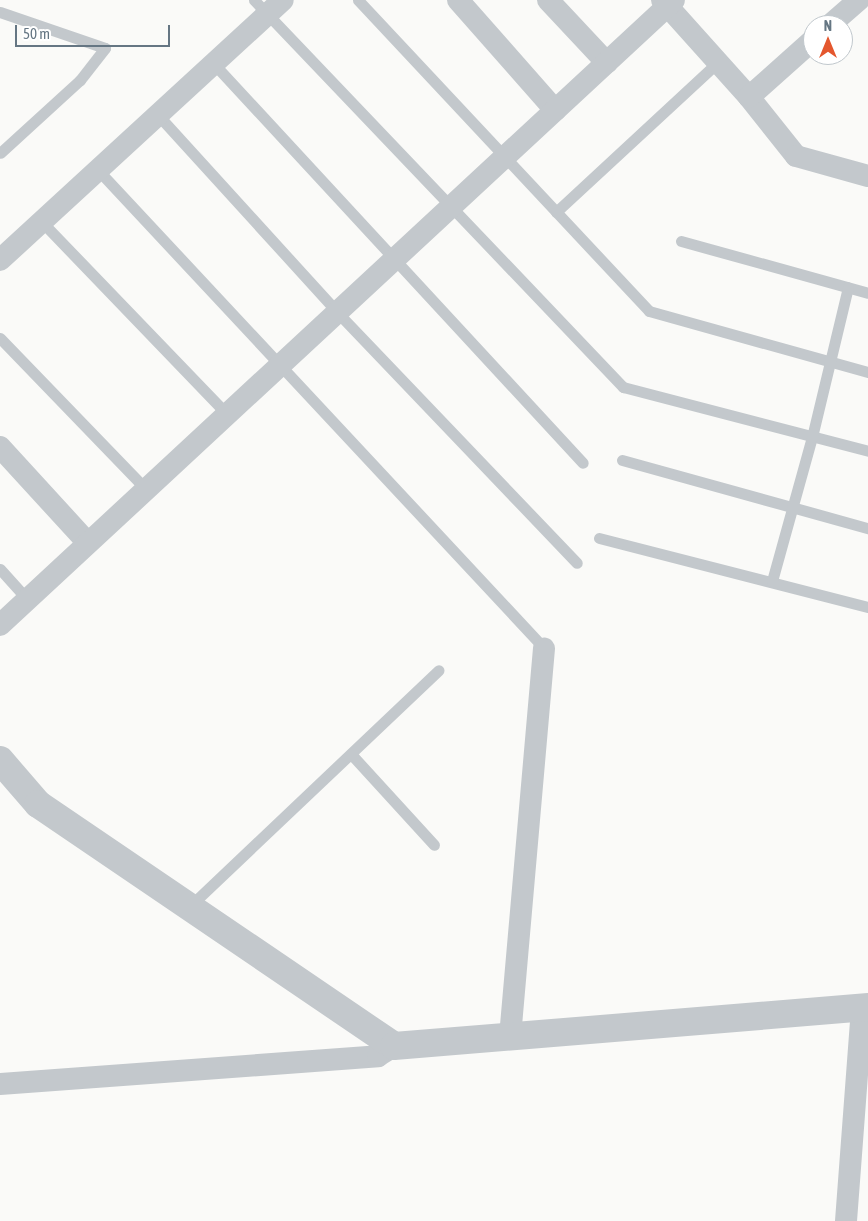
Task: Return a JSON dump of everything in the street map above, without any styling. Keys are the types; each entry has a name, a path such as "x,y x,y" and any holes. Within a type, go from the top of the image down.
{"street":[{"path":"458,0 555,110"},
{"path":"548,0 607,62"},
{"path":"842,15 859,0"},
{"path":"0,625 607,62 668,2 749,97 796,156 868,176"},
{"path":"0,260 214,64 268,5"},
{"path":"749,97 803,49"},
{"path":"0,447 88,543"},
{"path":"510,1036 544,648"},
{"path":"0,760 38,804 394,1046"},
{"path":"0,1084 378,1056 394,1046 865,1008 846,1221"}],"lane":[{"path":"358,0 648,311 868,372"},
{"path":"268,5 451,207 623,387 868,451"},
{"path":"0,12 105,48 80,80 0,153"},
{"path":"556,212 718,62"},
{"path":"214,64 583,463"},
{"path":"158,115 337,312 577,563"},
{"path":"98,170 544,648"},
{"path":"42,222 228,414"},
{"path":"682,241 868,293"},
{"path":"772,581 812,437 848,287"},
{"path":"0,338 146,489"},
{"path":"622,460 868,528"},
{"path":"599,538 868,607"},
{"path":"0,569 28,599"},
{"path":"189,907 440,670"},
{"path":"351,754 434,845"}]}
